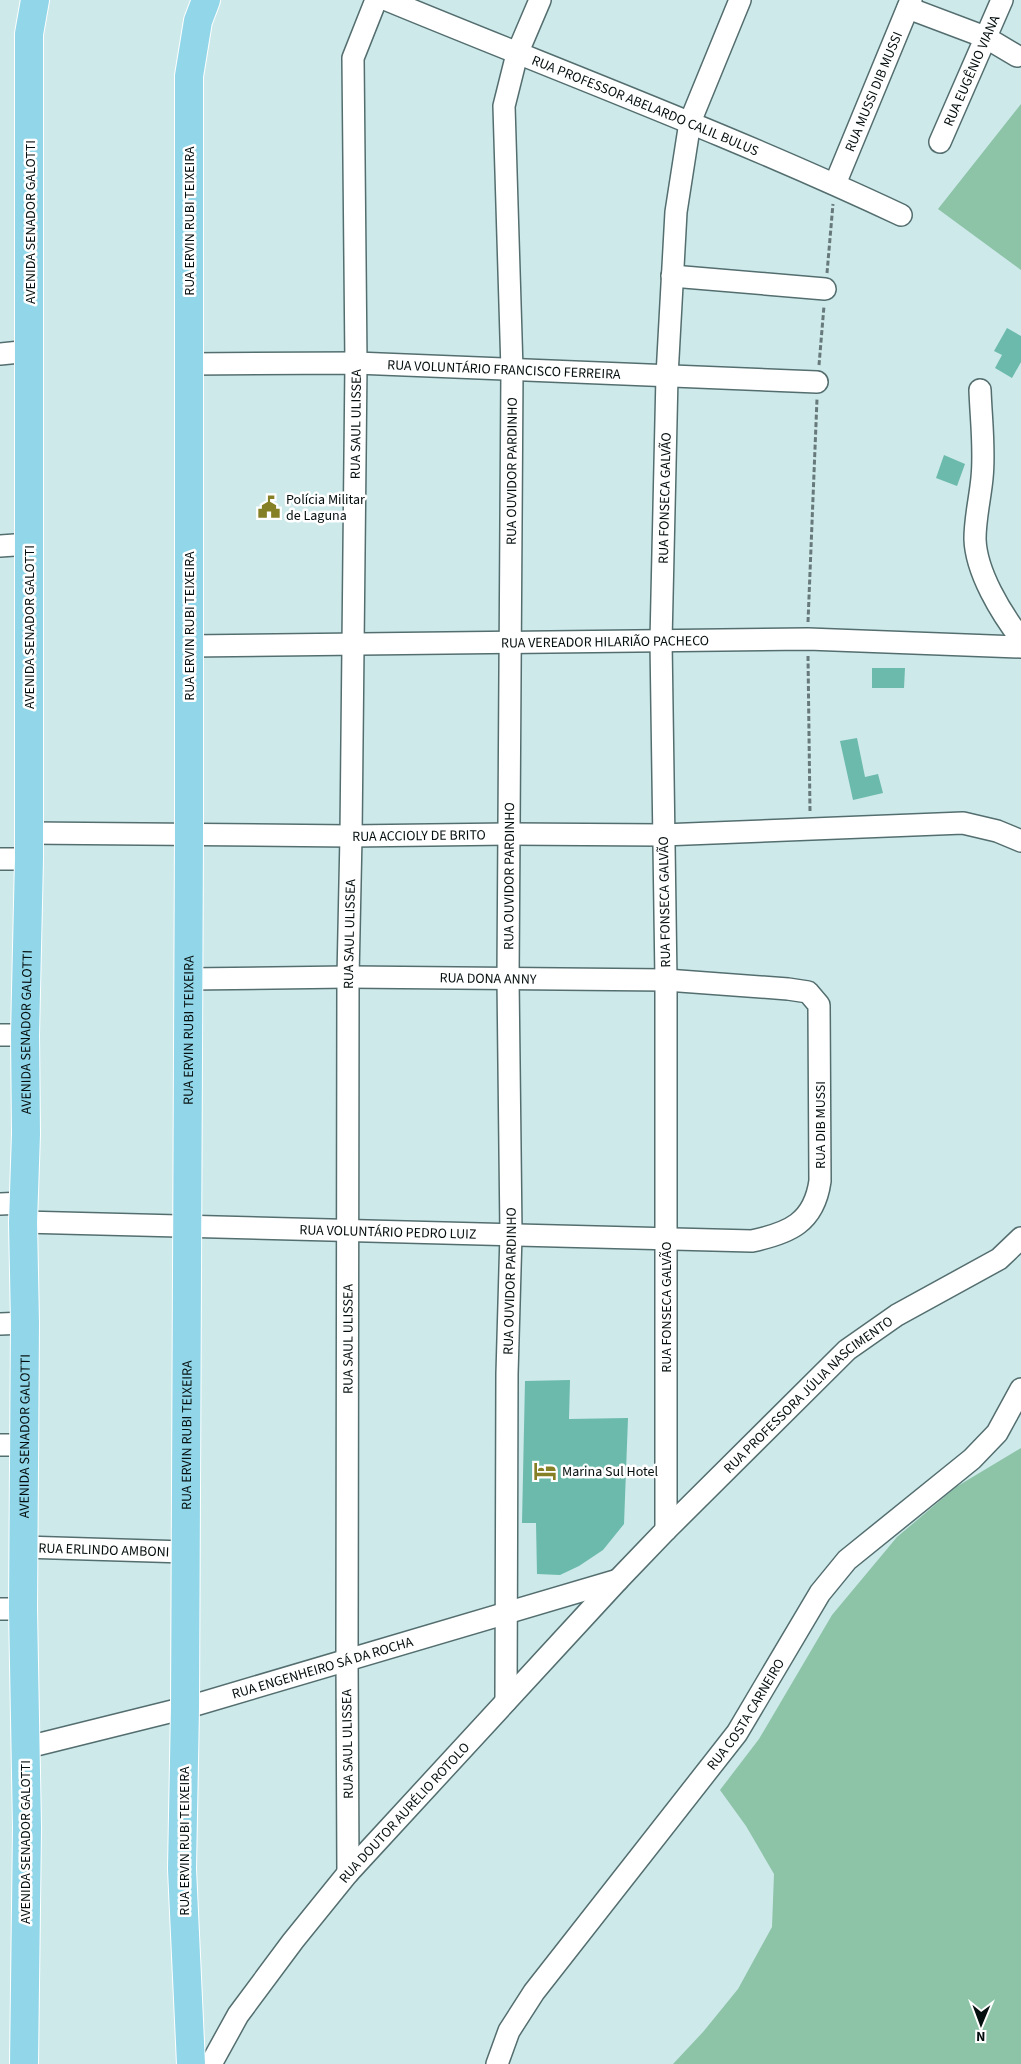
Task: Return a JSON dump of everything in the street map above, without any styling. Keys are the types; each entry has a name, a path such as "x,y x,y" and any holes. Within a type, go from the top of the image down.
{"main road":[{"name":"AVENIDA SENADOR GALOTTI","path":"24,2064 27,1828 24,1748 11,1609 23,1547 12,1445 12,1324 15,1210 26,1134 13,1035 29,859 29,34 35,0"},
{"name":"RUA ERVIN RUBI TEIXEIRA","path":"191,2064 182,1869 185,1708 189,835 189,76 198,21 206,0"}],"street":[{"name":"RUA SAUL ULISSEA","path":"348,1873 348,977 356,364 353,58 376,0"},
{"name":"RUA PROFESSOR ABELARDO CALIL BULUS","path":"387,0 517,54 690,122 835,184 901,215"},
{"name":"RUA OUVIDOR PARDINHO","path":"506,1701 506,1374 512,1234 508,978 512,370 504,106 517,54 540,0"},
{"name":"RUA FONSECA GALVÃO","path":"666,1530 666,980 662,835 661,641 672,276 676,212 690,122 740,0"},
{"name":"RUA EUGÊNIO VIANA","path":"940,142 1002,0"},
{"path":"910,4 985,37 1017,56"},
{"name":"RUA MUSSI DIB MUSSI","path":"835,184 910,4"},
{"path":"672,276 825,289"},
{"path":"0,354 30,350"},
{"name":"RUA VOLUNTÁRIO FRANCISCO FERREIRA","path":"189,364 356,364 817,382"},
{"path":"980,390 982,478 975,540 980,568 1008,622 1021,639"},
{"path":"0,546 29,544"},
{"name":"RUA VEREADOR HILARIÃO PACHECO","path":"189,646 808,639 1021,647"},
{"name":"RUA ACCIOLY DE BRITO","path":"28,833 351,836 662,835 963,823 996,831 1021,841"},
{"path":"0,859 29,859"},
{"name":"RUA DONA ANNY","path":"188,979 348,977 666,980 788,989"},
{"name":"RUA DIB MUSSI","path":"752,1242 778,1236 797,1226 811,1211 818,1196 820,1181 819,1005 808,992 788,989"},
{"name":"RUA VOLUNTÁRIO PEDRO LUIZ","path":"15,1210 187,1226 752,1242"},
{"name":"RUA PROFESSORA JÚLIA NASCIMENTO","path":"618,1580 847,1350 897,1315 999,1259 1021,1238"},
{"name":"RUA COSTA CARNEIRO","path":"497,2064 508,2031 534,1992 737,1733 820,1593 847,1560 972,1459 997,1433 1021,1389"},
{"name":"RUA ERLINDO AMBONI","path":"23,1547 185,1552"},
{"name":"RUA ENGENHEIRO SÁ DA ROCHA","path":"24,1748 185,1708 347,1658 618,1580"},
{"name":"RUA DOUTOR AURÉLIO ROTOLO","path":"211,2064 238,2015 293,1941 348,1873 618,1580"}],"path":[{"path":"810,829 808,639 817,382 835,184"}],"green space":[{"path":"1021,104 1021,270 938,209"},
{"path":"1021,1448 1021,2064 673,2064 703,2032 738,1989 772,1927 774,1874 746,1826 720,1790 759,1739 832,1615 897,1537 956,1487"}],"building":[{"path":"1007,328 1021,336 1021,362 1012,378 995,368 1002,355 994,351"},
{"path":"944,455 965,464 957,486 936,478"},
{"path":"872,668 905,668 904,688 872,688"},
{"path":"857,738 865,777 878,774 883,793 853,800 840,741"},
{"name":"Marina Sul Hotel","path":"570,1380 569,1419 628,1418 624,1524 603,1550 579,1566 560,1575 537,1574 536,1523 522,1523 525,1381"}],"place":[{"name":"Polícia Militar de Laguna","path":"269,507"},
{"name":"Marina Sul Hotel","path":"545,1471"}]}
